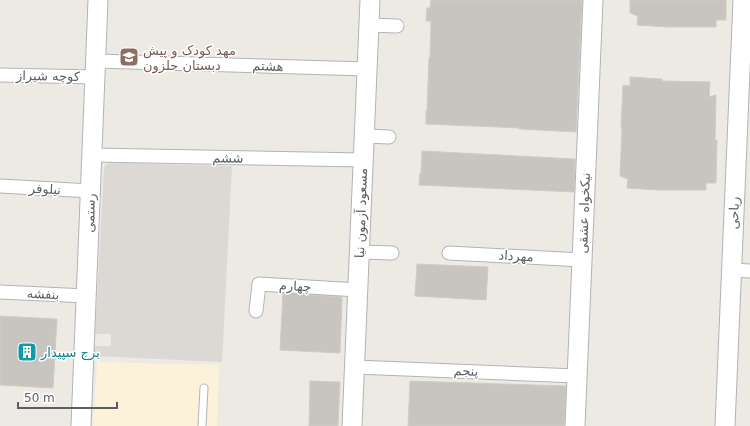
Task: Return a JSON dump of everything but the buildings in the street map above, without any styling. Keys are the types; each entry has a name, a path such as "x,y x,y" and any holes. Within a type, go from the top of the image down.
{"street":[{"name":"رستمی","path":"81,426 98,0"},
{"name":"مسعود آزمون نیا","path":"352,426 370,0"},
{"name":"نیکخواه عشقی","path":"575,426 593,0"},
{"name":"ریاحی","path":"725,426 731,270 745,81 742,0"},
{"path":"369,25 397,26"},
{"name":"هشتم","path":"96,69 367,69"},
{"name":"کوچه شیراز","path":"0,75 96,69"},
{"path":"365,136 389,137"},
{"name":"ششم","path":"92,155 363,160"},
{"name":"نیلوفر","path":"0,186 91,191"},
{"path":"360,252 392,253"},
{"name":"مهرداد","path":"449,253 582,260"},
{"path":"731,270 750,271"},
{"name":"چهارم","path":"256,311 258,284 358,290"},
{"name":"بنفشه","path":"0,292 86,296"},
{"name":"پنجم","path":"355,367 577,376"}],"lane":[{"path":"202,426 204,388"}],"shaded area":[{"path":"109,163 232,166 222,362 94,356 94,346 111,346 111,334 95,334 104,167"},
{"path":"97,362 219,365 217,426 93,426"}],"place":[{"name":"مهد کودک و پیش دبستان حلزون","path":"129,57"},
{"name":"برج سپیدار","path":"27,352"}]}
